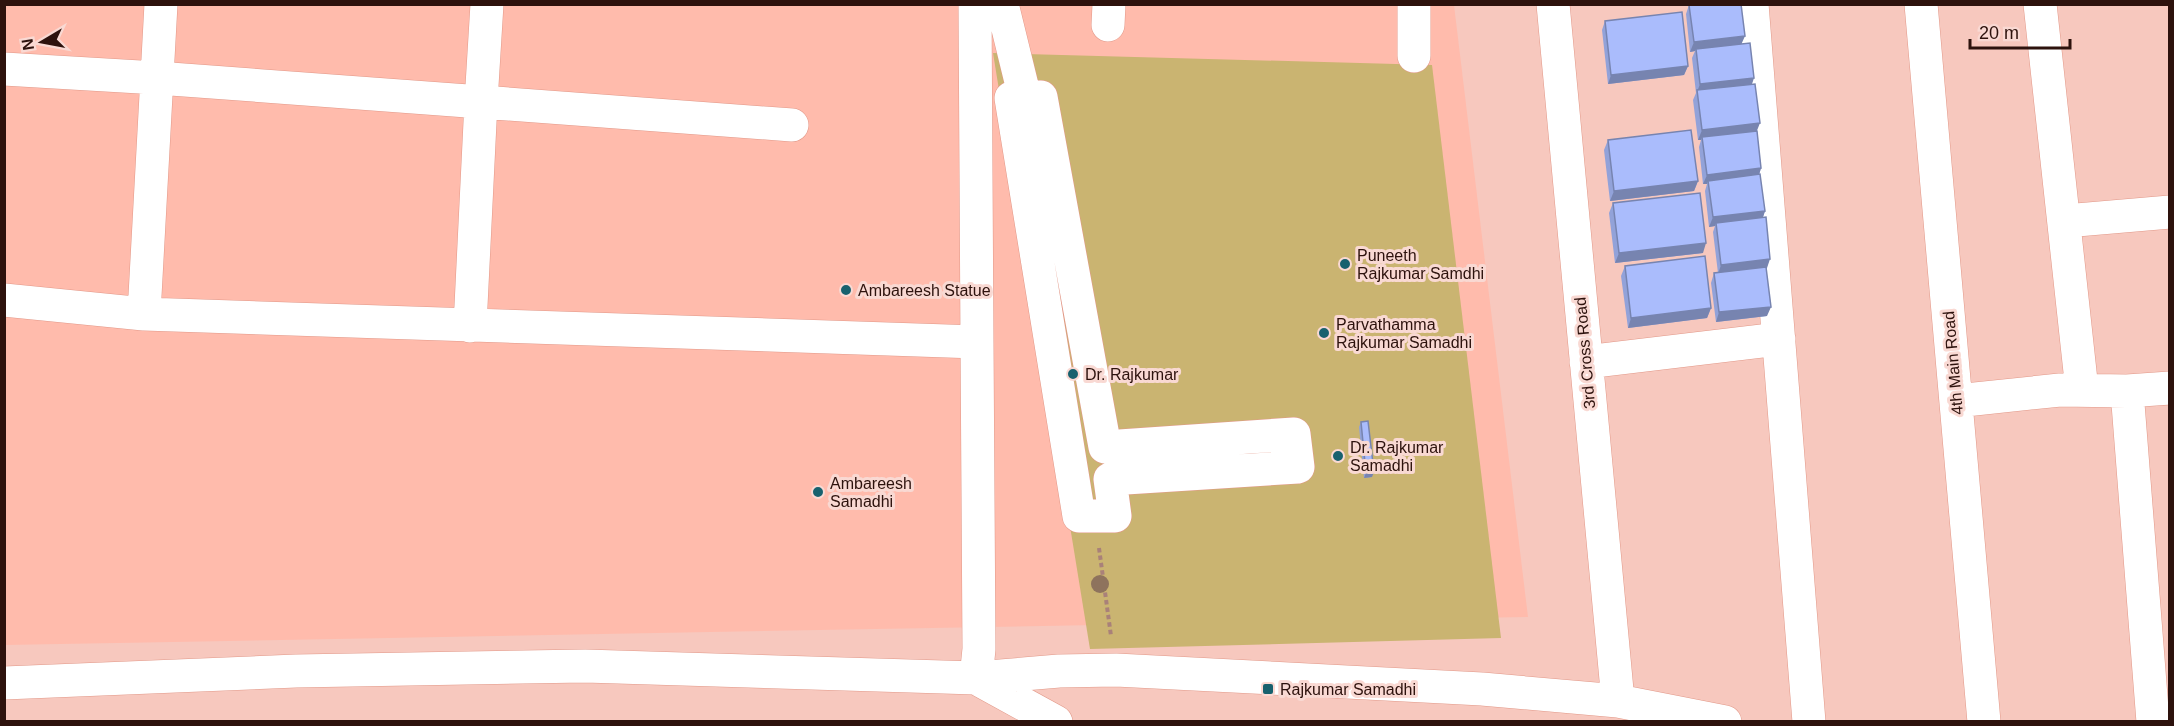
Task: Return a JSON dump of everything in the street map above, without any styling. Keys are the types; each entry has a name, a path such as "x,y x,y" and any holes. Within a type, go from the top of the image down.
{"street":[{"path":"144,314 161,4"},
{"path":"470,326 487,4"},
{"path":"975,4 979,649 976,678"},
{"path":"1002,4 1025,98"},
{"path":"1414,4 1414,56"},
{"name":"3rd Cross Road","path":"1553,4 1618,701"},
{"path":"1752,4 1809,722"},
{"name":"4th Main Road","path":"1921,4 1984,722"},
{"path":"2040,4 2082,390"},
{"path":"4,69 157,78 792,125"},
{"path":"1041,97 1105,447 1294,434 1298,467 1110,479 1115,516 1079,516 1011,98 1025,98 1041,97"},
{"path":"2065,221 2169,212"},
{"path":"4,300 144,314 977,342"},
{"path":"1586,362 1779,339"},
{"path":"1956,401 2060,390 2127,391 2169,388"},
{"path":"2127,391 2153,722"},
{"path":"4,682 296,671 585,666 976,678 1059,671 1116,670 1482,689 1618,701 1725,722"},
{"path":"976,678 1056,722"}],"path":[{"path":"1104,590 1112,637"}],"shaded area":[{"path":"4,5 1454,5 1528,617 5,645"},
{"path":"993,53 1432,65 1501,638 1090,649"}],"building":[{"path":"1741,4 1745,36 1694,42 1689,5"},
{"path":"1682,12 1688,66 1611,75 1605,21"},
{"path":"1750,43 1754,78 1700,84 1696,49"},
{"path":"1755,84 1760,123 1702,130 1697,90"},
{"path":"1691,130 1698,181 1614,191 1608,140"},
{"path":"1757,131 1761,168 1707,175 1702,137"},
{"path":"1760,174 1765,211 1713,217 1708,181"},
{"path":"1700,193 1706,243 1619,253 1613,203"},
{"path":"1766,217 1770,259 1721,265 1716,223"},
{"path":"1705,256 1711,308 1631,318 1625,266"},
{"path":"1766,267 1771,307 1719,312 1714,273"},
{"path":"1368,421 1374,472 1366,473 1361,422"}],"place":[{"name":"Puneeth Rajkumar Samdhi","path":"1345,264"},
{"name":"Ambareesh Statue","path":"846,290"},
{"name":"Parvathamma Rajkumar Samadhi","path":"1324,333"},
{"name":"Dr. Rajkumar","path":"1073,374"},
{"name":"Dr. Rajkumar Samadhi","path":"1338,456"},
{"name":"Ambareesh Samadhi","path":"818,492"},
{"name":"Rajkumar Samadhi","path":"1268,689"}]}
